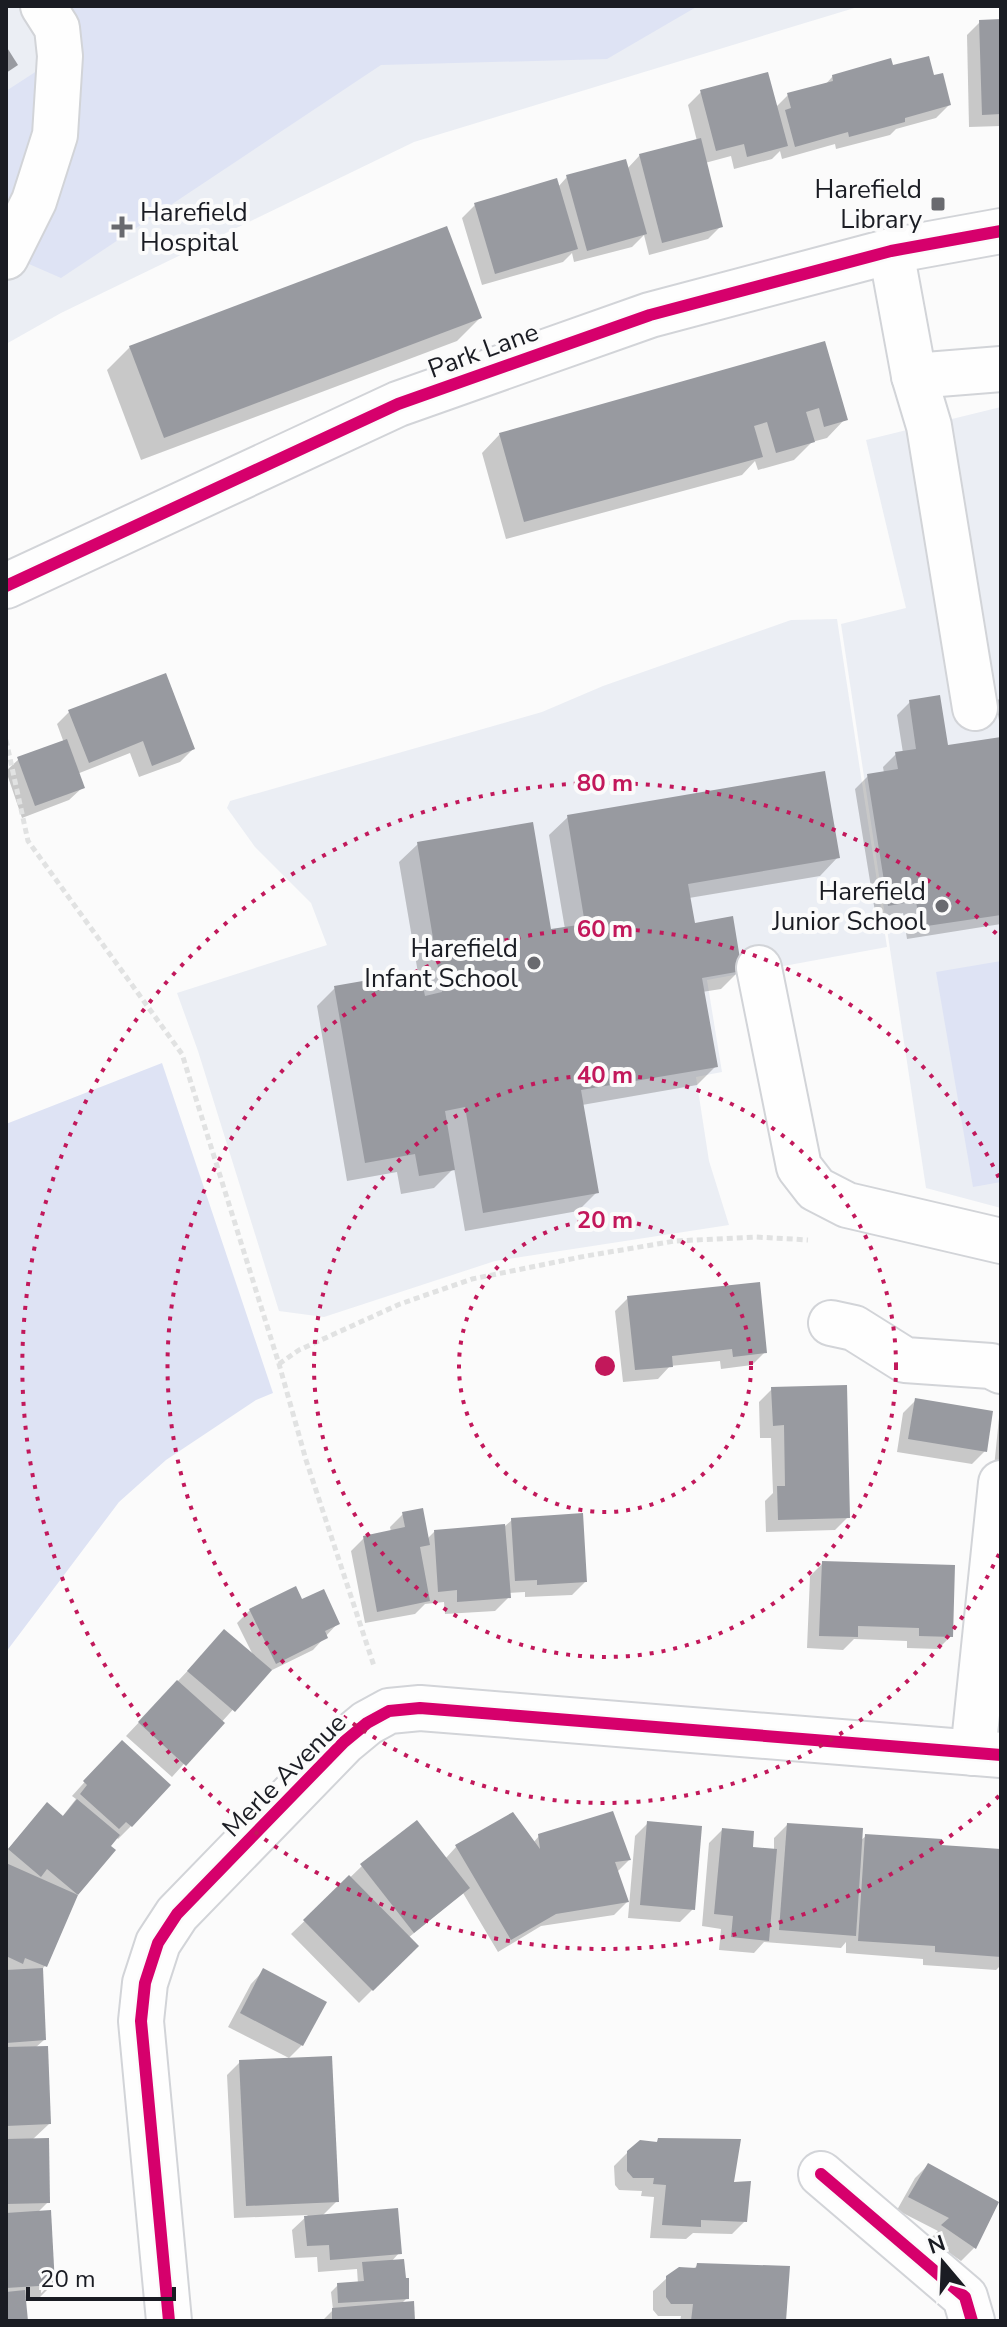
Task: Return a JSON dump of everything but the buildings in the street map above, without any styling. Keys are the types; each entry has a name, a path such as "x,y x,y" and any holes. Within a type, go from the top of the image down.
{"street":[{"path":"6,257 34,201 55,135 60,56 57,28 46,7"},
{"name":"Park Lane","path":"6,586 398,404 650,315 891,251 1001,231"},
{"path":"891,251 914,376 929,426 975,708"},
{"path":"914,376 1001,369"},
{"path":"759,968 799,1167 816,1189 847,1205 1001,1241"},
{"path":"831,1323 854,1328 905,1360 991,1366 1001,1371"},
{"path":"987,1754 1001,1483"},
{"name":"Merle Avenue","path":"169,2321 141,2021 145,1983 158,1943 177,1914 344,1742 367,1723 389,1711 420,1708 987,1754"},
{"path":"821,2174 965,2297 972,2321"}],"path":[{"path":"6,740 28,841 182,1054 306,1460 389,1711"},
{"path":"279,1364 299,1350 400,1304 472,1279 675,1241 756,1237 812,1240"}],"shaded area":[{"name":"Harefield Hospital","path":"6,6 861,6 414,142 61,313 6,344"},
{"name":"Harefield Hospital","path":"50,6 698,6 607,59 381,65 61,278 6,254 6,91 60,56"},
{"name":"Harefield Junior School","path":"1001,407 1001,1208 926,1188 841,624 906,608 866,440"},
{"name":"Harefield Infant School","path":"837,619 887,947 707,980 722,1072 696,1077 709,1161 729,1225 495,1261 324,1317 279,1311 177,993 327,945 311,903 255,847 227,808 230,801 542,712 603,686 791,620"},
{"path":"1001,961 1001,1182 973,1187 936,972"},
{"path":"162,1063 273,1393 256,1400 166,1460 119,1502 6,1652 6,1124"}],"cycle path":[{"path":"6,586 398,404 650,315 891,251 1001,231"},
{"path":"169,2321 141,2021 145,1983 158,1943 177,1914 344,1742 367,1723 389,1711 420,1708 1001,1755"},
{"path":"821,2174 965,2297 972,2321"}],"place":[{"name":"Harefield Library","path":"938,204"},
{"name":"Harefield Hospital","path":"122,227"},
{"name":"Harefield Junior School","path":"942,906"},
{"name":"Harefield Infant School","path":"534,963"}]}
